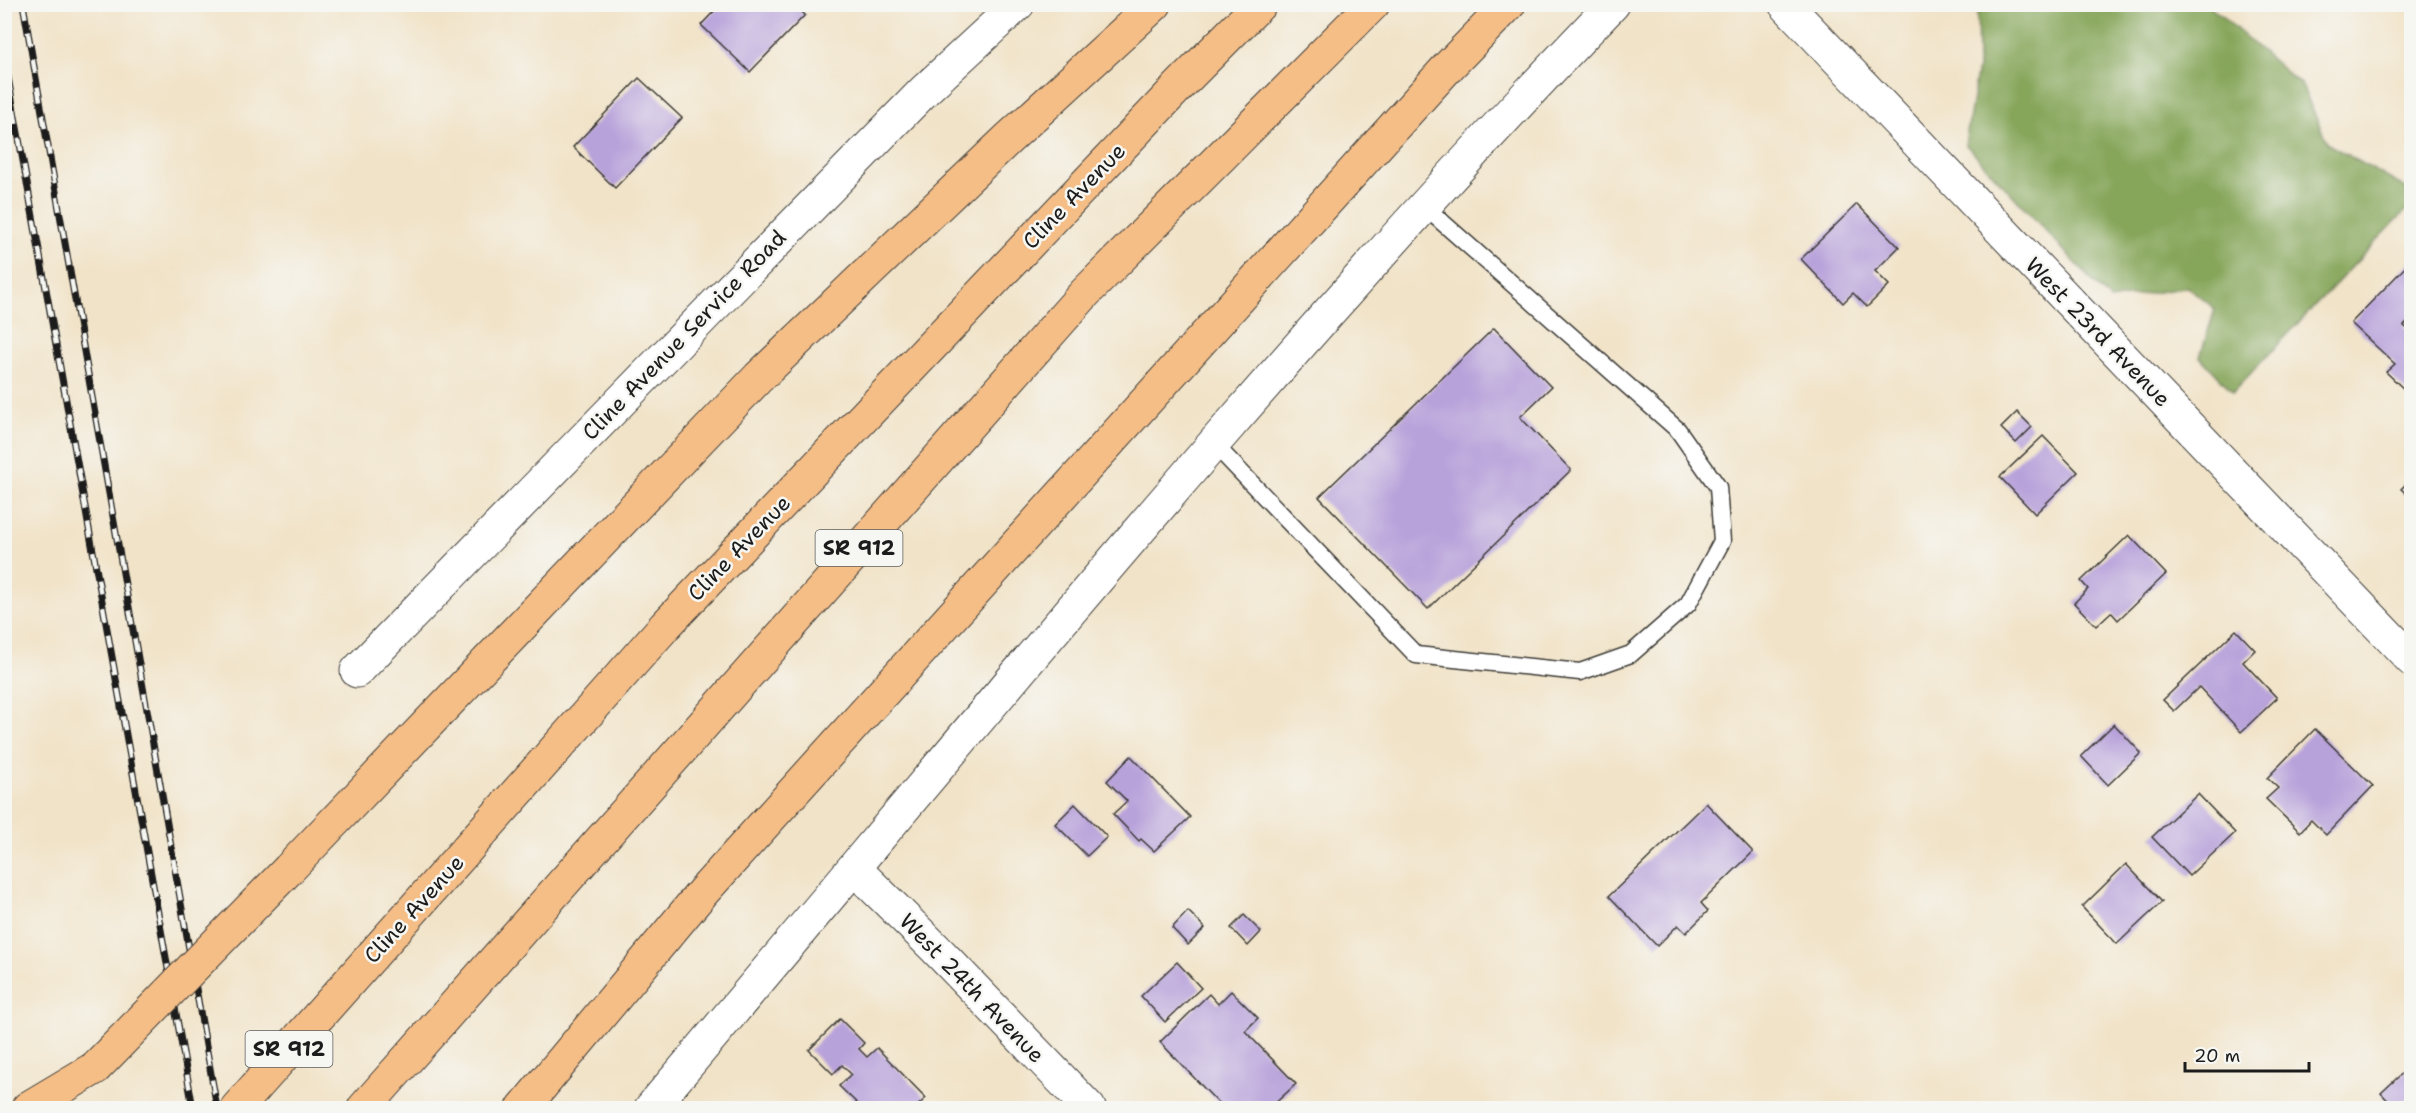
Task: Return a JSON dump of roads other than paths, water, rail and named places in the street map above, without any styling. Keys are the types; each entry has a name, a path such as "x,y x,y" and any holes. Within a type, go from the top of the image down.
{"highway":[{"path":"51,1108 95,1068 289,868 759,377 1155,4"},
{"name":"Cline Avenue","path":"237,1108 665,626 1176,89 1260,4"},
{"name":"SR 912","path":"364,1108 1085,293 1373,4"},
{"path":"523,1108 702,893 1447,68 1509,4"},
{"path":"28,1108 95,1068"}],"street":[{"name":"Cline Avenue Service Road","path":"357,671 925,90 1018,4"},
{"path":"651,1108 1214,444 1425,207 1613,4"},
{"name":"West 23rd Avenue","path":"1785,4 2412,660"},
{"name":"West 24th Avenue","path":"854,868 1089,1108"}],"lane":[{"path":"1214,444 1416,655 1580,672 1631,654 1688,604 1722,541 1718,487 1678,430 1425,207"}],"railway":[{"path":"23,4 217,1108"},
{"path":"4,55 193,1108"}]}
